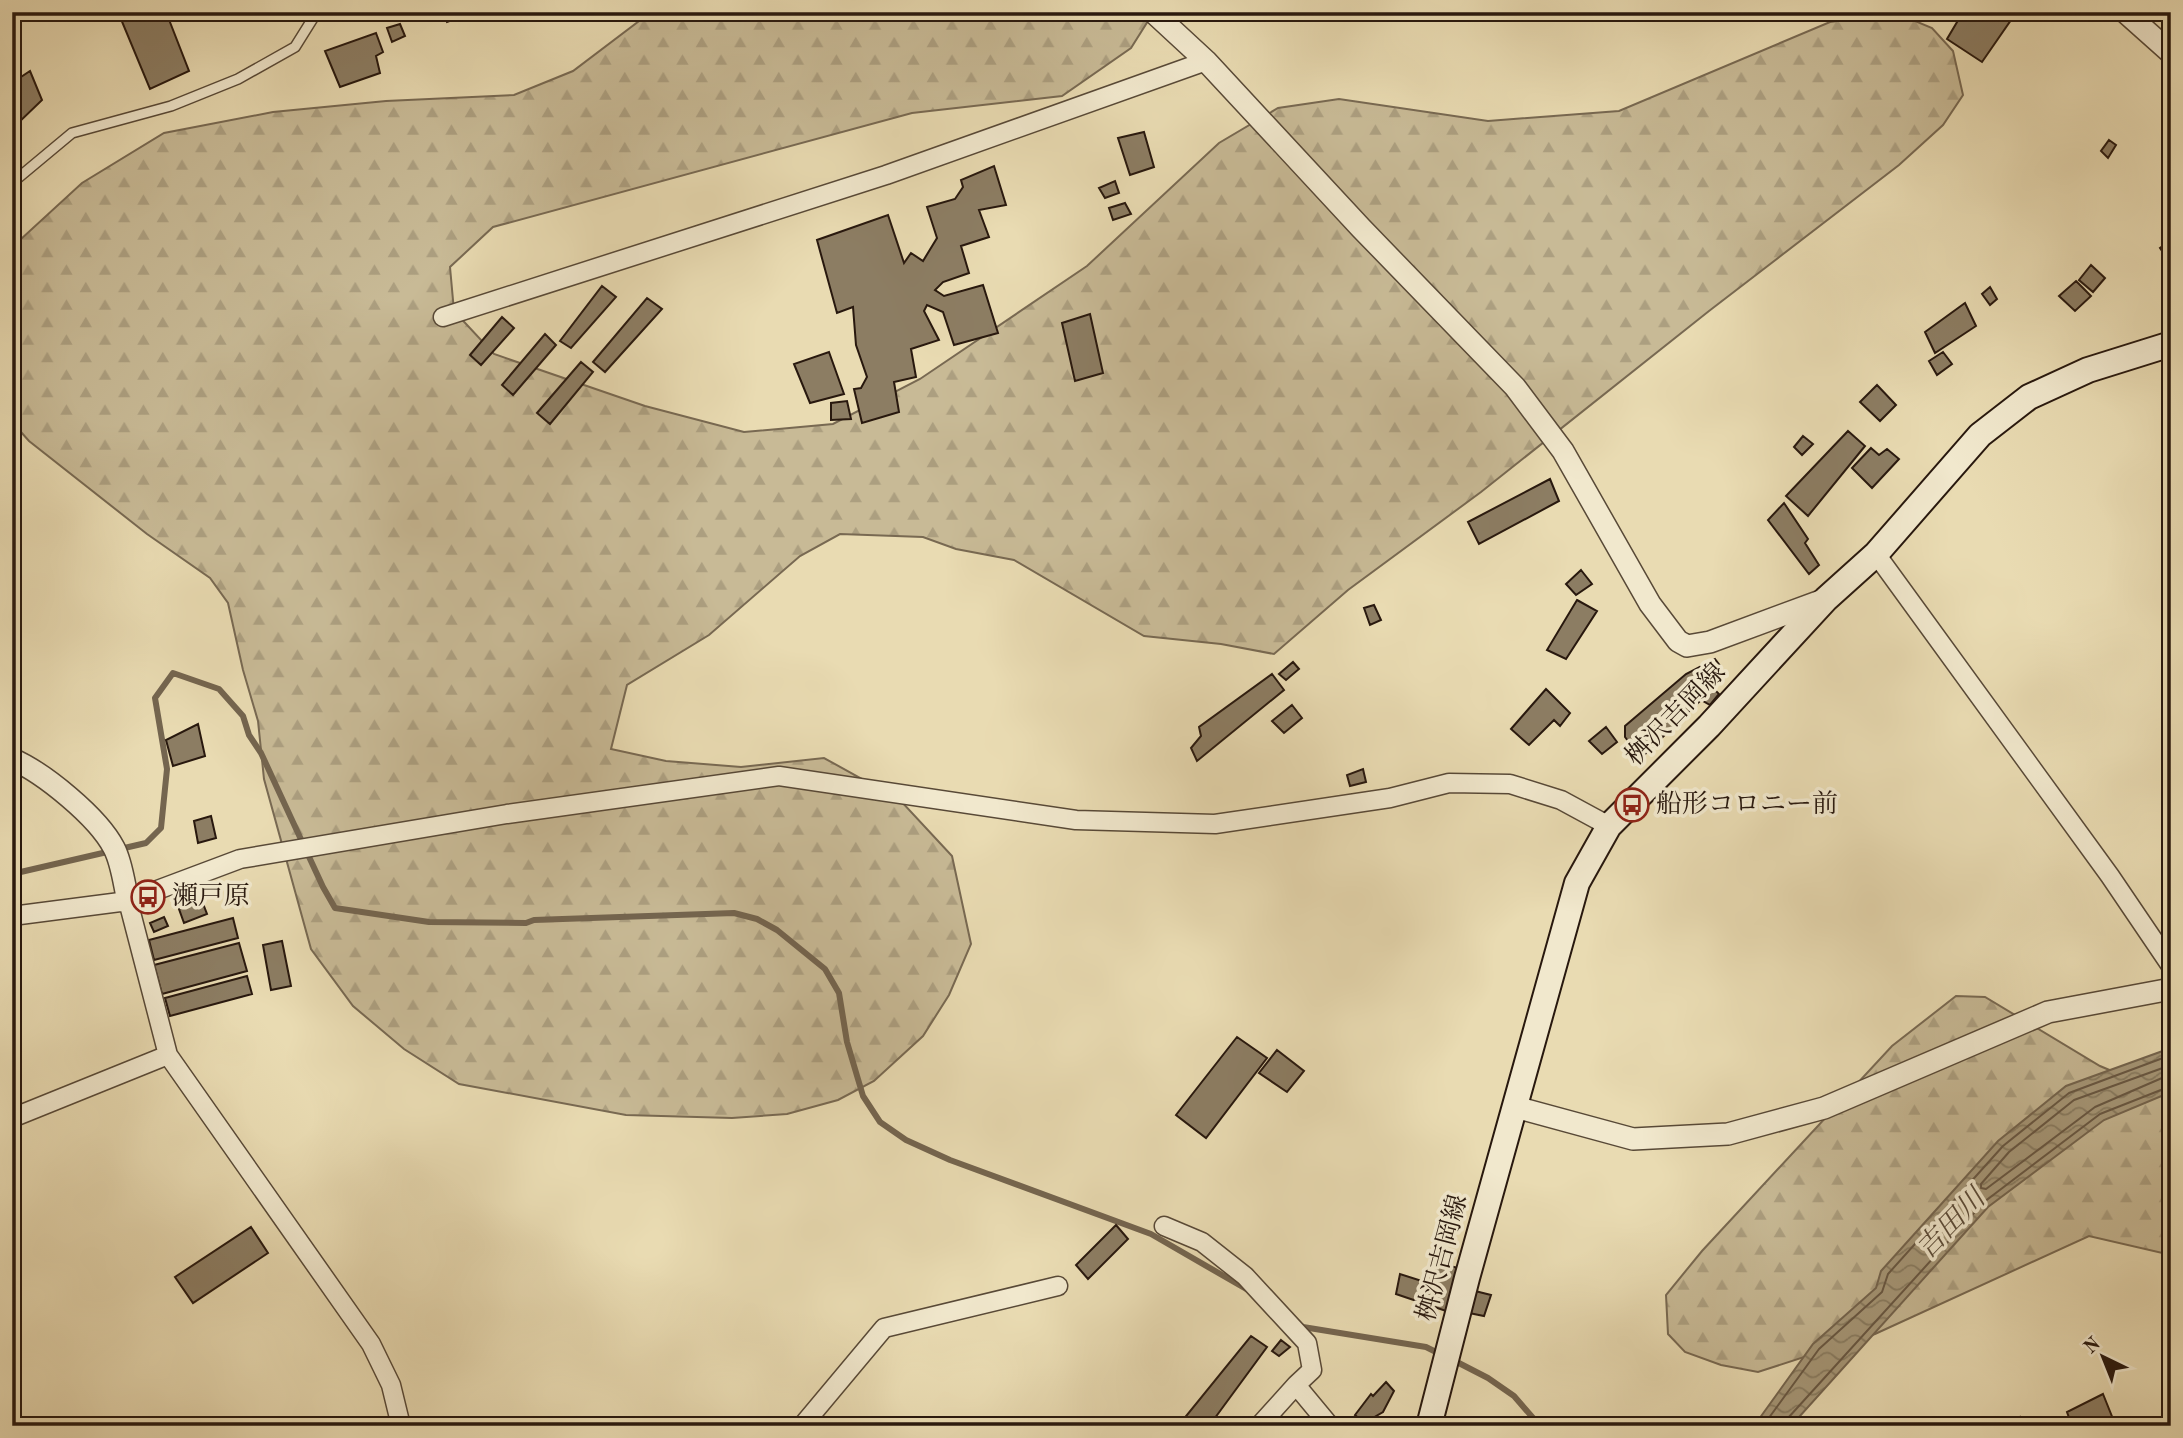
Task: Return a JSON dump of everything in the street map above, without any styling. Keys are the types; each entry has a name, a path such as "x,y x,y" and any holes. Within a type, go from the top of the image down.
{"main road":[{"name":"桝沢吉岡線","path":"1429,1426 1467,1278 1577,883 1609,825 1709,726 1826,598 1876,554 1980,435 2029,397 2088,370 2171,344"}],"street":[{"path":"1153,12 1206,61 1360,229 1515,387 1563,451 1650,604 1678,641 1687,646 1710,642 1826,598"},
{"path":"2125,12 2171,53"},
{"path":"443,317 886,175 1206,61"},
{"path":"1876,554 2110,876 2171,966"},
{"path":"12,759 56,786 88,815 116,856 168,1055 371,1344 391,1385 401,1426"},
{"path":"12,916 128,901 240,859 507,814 779,776 1076,820 1214,824 1390,798 1448,783 1510,784 1561,800 1609,825"},
{"path":"1515,1107 1633,1139 1728,1134 1824,1108 2048,1012 2171,989"},
{"path":"12,1118 168,1055"},
{"path":"1164,1226 1202,1242 1245,1276 1307,1343 1312,1370 1259,1426"},
{"path":"802,1426 884,1328 1058,1286"},
{"path":"1296,1385 1330,1426"}],"lane":[{"path":"12,183 72,133 171,106 238,79 295,47 314,15 320,12"}],"green space":[{"path":"651,12 1147,12 1148,21 1131,48 1062,96 912,113 493,227 450,267 454,311 494,354 645,406 744,432 833,424 920,379 1087,266 1219,143 1278,108 1339,99 1488,121 1619,111 1830,22 1896,13 1932,28 1953,51 1963,95 1943,125 1899,165 1481,492 1348,590 1274,654 1221,644 1144,636 1014,560 956,549 923,537 840,534 800,556 709,635 627,685 611,749 666,761 741,767 824,758 900,800 952,856 971,944 949,995 923,1036 874,1081 838,1100 787,1114 732,1118 626,1115 459,1084 404,1049 353,1006 311,949 264,779 258,721 228,603 210,578 147,534 29,441 12,422 12,264 21,239 82,183 164,133 273,112 386,101 514,95 573,71"},
{"path":"1956,996 1985,997 2100,1066 2171,1096 2171,1255 2089,1236 1875,1334 1758,1372 1721,1365 1685,1352 1668,1334 1666,1295 1702,1251 1892,1046"}],"water":[{"name":"吉田川","path":"2171,1048 2171,1092 2104,1120 1988,1207 1791,1426 1754,1426 1813,1344 1876,1288 1881,1271 1998,1141 2066,1086"}],"building":[{"path":"118,12 166,12 189,71 150,89"},
{"path":"444,12 475,12 447,22"},
{"path":"1963,12 1998,12 2011,20 1982,62 1947,39"},
{"path":"400,24 405,36 392,42 387,28"},
{"path":"376,33 383,52 376,56 380,73 340,87 325,51"},
{"path":"30,71 42,100 12,129 12,83"},
{"path":"1144,132 1154,167 1130,175 1118,138"},
{"path":"2109,140 2116,145 2108,158 2101,151"},
{"path":"994,166 1006,205 979,210 989,237 961,246 969,273 943,282 935,290 944,296 983,285 998,333 954,345 943,312 927,305 924,311 939,340 911,349 916,377 894,382 899,412 862,423 854,389 861,388 867,377 856,345 853,307 837,313 817,240 888,215 904,263 911,253 923,261 937,238 927,207 955,199 963,187 961,180"},
{"path":"1115,181 1119,193 1105,198 1099,188"},
{"path":"1125,203 1131,214 1113,220 1109,208"},
{"path":"2171,240 2171,264 2160,248"},
{"path":"2091,265 2105,278 2093,292 2079,280"},
{"path":"2076,281 2091,296 2075,311 2059,296"},
{"path":"602,286 616,297 571,348 560,341"},
{"path":"1990,287 1997,299 1990,305 1982,294"},
{"path":"647,298 662,309 605,372 593,362"},
{"path":"1965,303 1976,326 1935,353 1925,332"},
{"path":"1090,314 1103,373 1075,381 1062,323"},
{"path":"502,317 514,328 481,365 470,355"},
{"path":"545,334 556,345 513,395 502,385"},
{"path":"829,352 844,394 810,403 794,364"},
{"path":"1943,352 1952,364 1937,375 1929,361"},
{"path":"581,362 593,372 550,424 537,413"},
{"path":"1877,385 1896,405 1880,421 1860,402"},
{"path":"847,401 851,419 831,420 831,403"},
{"path":"1848,431 1865,446 1808,516 1786,496"},
{"path":"1803,436 1813,444 1802,455 1794,447"},
{"path":"1871,448 1879,455 1887,449 1899,459 1872,488 1852,468"},
{"path":"1550,479 1559,501 1479,544 1468,522"},
{"path":"1784,503 1808,539 1805,543 1819,565 1809,574 1768,520"},
{"path":"1581,570 1592,584 1576,595 1566,584"},
{"path":"1577,600 1597,611 1566,659 1547,650"},
{"path":"1374,605 1381,620 1370,625 1364,608"},
{"path":"1715,659 1721,667 1708,683 1719,694 1710,705 1701,700 1641,758 1625,737 1625,726 1686,674"},
{"path":"1293,662 1299,669 1286,680 1279,674"},
{"path":"1272,674 1284,690 1197,761 1191,748 1201,736 1199,727"},
{"path":"1546,689 1570,713 1560,726 1554,720 1529,745 1511,729"},
{"path":"1292,705 1302,718 1284,733 1272,721"},
{"path":"198,724 205,756 173,766 166,740"},
{"path":"1606,727 1617,742 1602,754 1589,741"},
{"path":"1363,769 1366,782 1350,786 1347,775"},
{"path":"211,816 216,838 198,843 194,821"},
{"path":"202,901 207,914 184,923 179,909"},
{"path":"164,917 168,926 154,932 150,923"},
{"path":"233,918 238,938 154,960 149,940"},
{"path":"282,941 291,986 271,990 263,945"},
{"path":"239,943 247,971 162,994 154,965"},
{"path":"247,976 252,994 170,1016 165,998"},
{"path":"1237,1037 1267,1058 1206,1138 1176,1115"},
{"path":"1277,1050 1304,1071 1287,1092 1259,1073"},
{"path":"1116,1225 1128,1239 1088,1279 1076,1265"},
{"path":"251,1227 268,1253 193,1303 175,1277"},
{"path":"1438,1263 1458,1268 1446,1311 1396,1294 1400,1274 1428,1283"},
{"path":"1475,1291 1491,1295 1484,1316 1469,1313"},
{"path":"1251,1336 1267,1347 1209,1426 1178,1426"},
{"path":"1281,1340 1290,1347 1279,1356 1272,1351"},
{"path":"1386,1382 1394,1391 1383,1412 1364,1423 1355,1415 1371,1394 1373,1396"},
{"path":"2103,1394 2113,1419 2099,1426 2072,1426 2067,1412"},
{"path":"2020,1417 2024,1426 2005,1426"}],"waterway":[{"path":"12,874 146,843 161,828 167,769 155,698 173,673 219,689 243,716 249,735 261,753 335,908 429,922 526,923 534,920 734,913 757,919 777,930 825,969 839,993 847,1042 863,1096 880,1122 906,1140 950,1160 1151,1234 1248,1290"},
{"path":"1298,1324 1426,1347 1440,1354"},
{"path":"1453,1360 1488,1378 1514,1396 1540,1426"}],"place":[{"name":"船形コロニー前","path":"1632,805"},
{"name":"瀬戸原","path":"148,897"}]}
